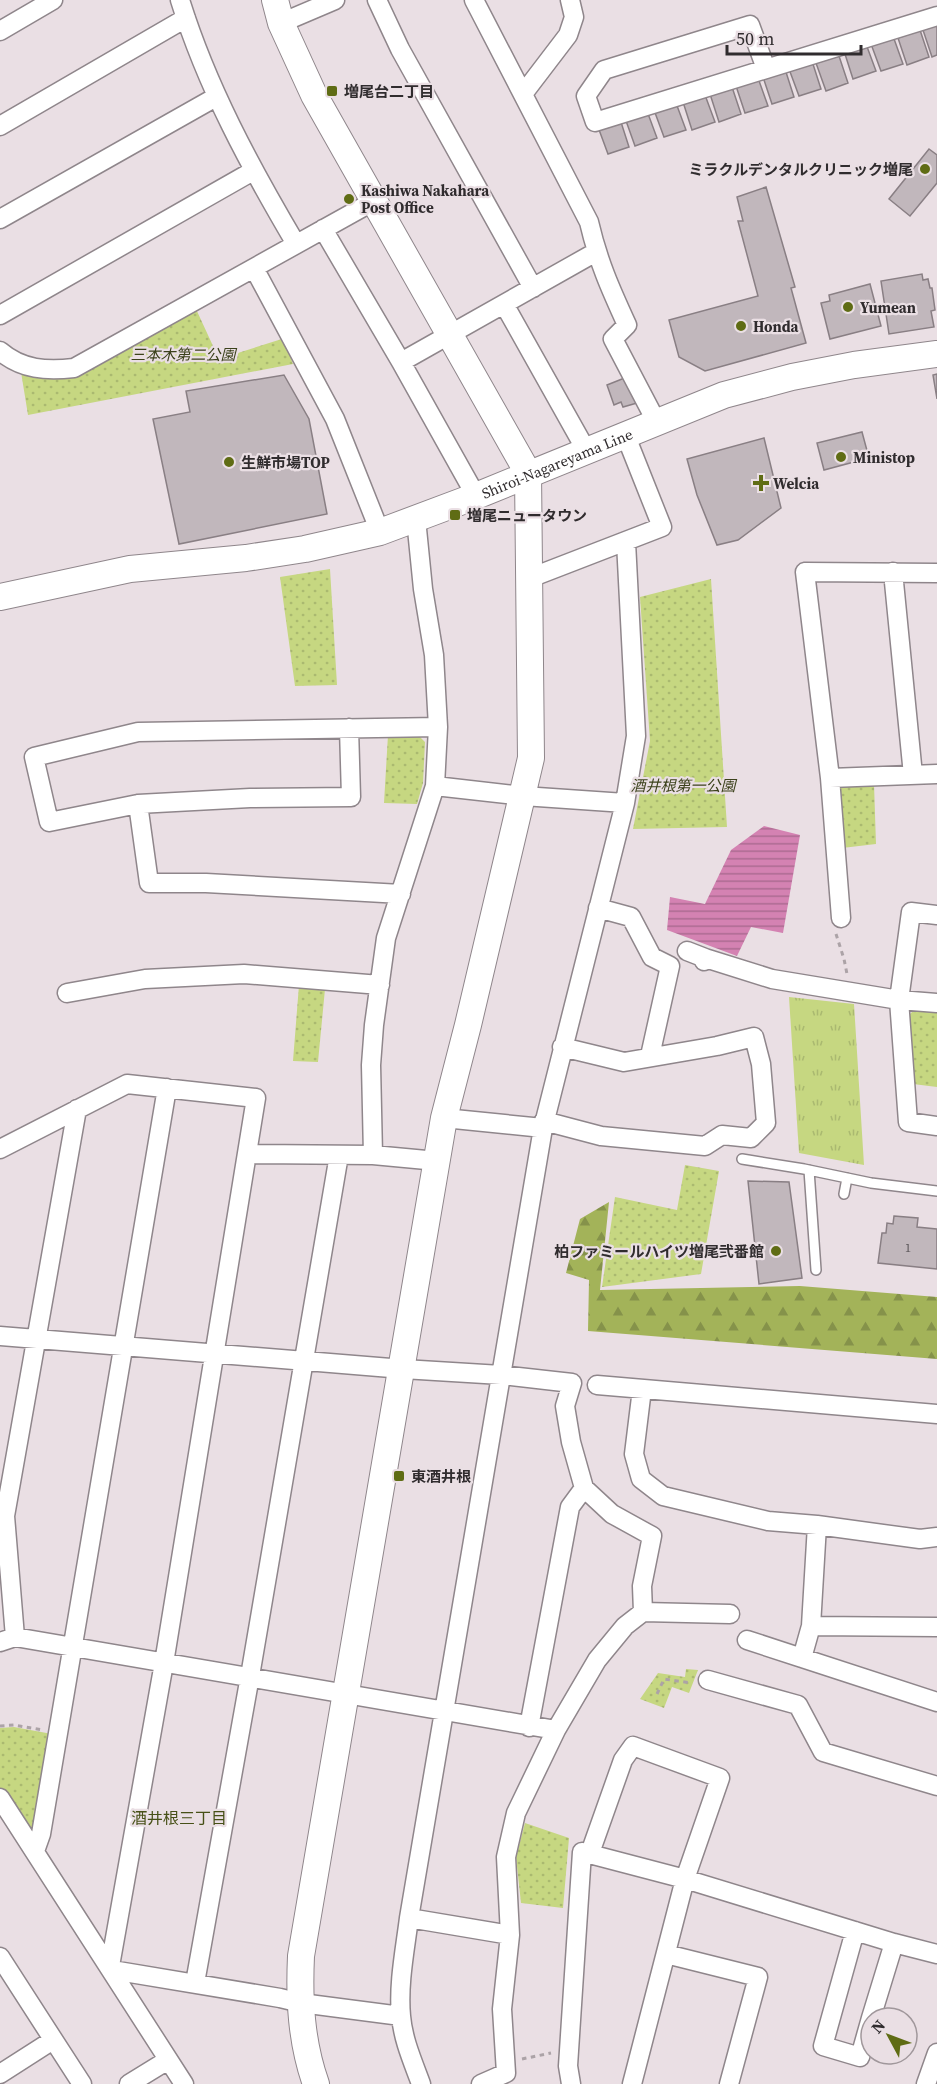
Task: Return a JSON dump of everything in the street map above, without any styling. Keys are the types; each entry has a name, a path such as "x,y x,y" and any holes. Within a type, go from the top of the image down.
{"street":[{"path":"0,31 52,0"},
{"path":"316,2084 304,2039 301,1956 403,1369 444,1118 524,796 531,758 532,730 528,473 314,95 278,11 335,0"},
{"path":"377,0 400,50 533,288"},
{"path":"474,0 590,222 604,276 627,325 613,339 656,421"},
{"path":"523,94 568,35 574,17 570,0"},
{"path":"0,126 183,9 216,97 253,171 296,244"},
{"path":"766,69 750,25 604,70 586,96 595,122 766,69 937,16"},
{"path":"0,219 216,97"},
{"path":"0,315 253,171"},
{"path":"0,351 12,360 36,369 74,368 374,201"},
{"path":"322,229 401,362 476,496"},
{"path":"401,362 596,252"},
{"path":"254,268 335,419 380,532"},
{"path":"504,304 586,450"},
{"name":"Shiroi-Nagareyama Line","path":"0,597 130,569 246,558 305,549 380,532 476,496 724,395 792,377 854,365 937,354"},
{"path":"530,578 662,527 625,434"},
{"path":"373,1155 371,1065 386,938 435,786 438,727 434,655 423,589 417,519"},
{"path":"421,2084 407,2047 401,2016 402,1970 409,1918 544,1125 625,803 636,736 626,542"},
{"path":"841,918 830,778 805,572 937,573"},
{"path":"892,572 913,775"},
{"path":"349,728 351,797 250,798 138,804 49,822 34,757 138,732 349,728 438,727"},
{"path":"830,778 937,774"},
{"path":"435,786 524,796 625,803"},
{"path":"138,804 149,883 206,883 401,894"},
{"path":"598,908 631,917 652,957 670,966 650,1056"},
{"path":"937,915 911,912 899,1000 908,1122 937,1126"},
{"path":"687,951 704,959 772,980 899,1000 937,1003"},
{"path":"67,993 145,979 244,974 380,985"},
{"path":"444,1118 544,1125 601,1136 705,1146 722,1135 751,1138 765,1123 760,1064 754,1037 717,1046 624,1062 562,1047"},
{"path":"0,1149 127,1084 256,1098 164,1663 111,1968"},
{"path":"35,1851 74,1648 167,1088"},
{"path":"77,1109 38,1339 2,1514 8,1640 250,1676 528,1727 556,1730"},
{"path":"247,1154 373,1155 437,1161"},
{"path":"195,1983 339,1155"},
{"path":"0,1336 501,1375 572,1383 564,1406 584,1488 612,1514 651,1536 642,1586 643,1612"},
{"path":"597,1386 937,1414"},
{"path":"642,1389 634,1454 641,1479 663,1496 768,1521 818,1525 920,1539 937,1537"},
{"path":"528,1727 570,1507 584,1488"},
{"path":"802,1658 811,1626 818,1525"},
{"path":"481,2084 506,2073 502,2009 510,1935 506,1857 516,1813 556,1730 597,1660 625,1626 643,1612 730,1614"},
{"path":"811,1626 937,1627"},
{"path":"747,1640 937,1702"},
{"path":"708,1680 798,1705 823,1752 937,1786"},
{"path":"590,1854 623,1760 633,1746 720,1778 685,1879 632,2084"},
{"path":"0,1798 184,2084"},
{"path":"571,2084 568,2058 582,1852 685,1879 937,1954"},
{"path":"409,1918 510,1935"},
{"path":"855,1931 823,2046 859,2057"},
{"path":"875,2006 894,1943"},
{"path":"666,1954 758,1977 729,2084"},
{"path":"0,1957 82,2084"},
{"path":"111,1968 301,2003 401,2016"},
{"path":"0,2074 54,2040"},
{"path":"926,2084 937,2053"},
{"path":"129,2084 168,2060"}],"lane":[{"path":"741,1159 871,1183 937,1191"},
{"path":"809,1170 816,1270"},
{"path":"844,1194 847,1178"}],"path":[{"path":"841,918 834,923 847,972 845,991"},
{"path":"657,1694 664,1679 690,1683 708,1680"},
{"path":"0,1726 14,1725 58,1732"}],"green space":[{"name":"三本木第二公園","path":"196,309 219,359 285,338 292,352 290,356 293,364 28,415 21,372 35,376"},
{"path":"330,569 337,685 295,686 280,577"},
{"name":"酒井根第一公園","path":"711,579 727,827 633,829 650,741 640,597"},
{"path":"388,735 418,735 425,742 423,783 417,804 384,803"},
{"path":"874,784 876,844 842,848 837,791 843,785"},
{"path":"299,985 325,989 318,1062 293,1061"},
{"path":"789,997 854,1004 864,1165 799,1153"},
{"path":"913,1011 937,1013 937,1087 913,1084 908,1016"},
{"path":"685,1165 719,1171 701,1274 602,1287 615,1197 677,1210"},
{"path":"609,1202 600,1290 800,1286 937,1297 937,1359 588,1331 589,1280 566,1273 580,1219"},
{"path":"686,1669 698,1670 689,1693 672,1687 664,1708 640,1699 658,1673 685,1677"},
{"path":"14,1727 52,1734 36,1830 28,1832 0,1789 0,1728"},
{"path":"525,1823 569,1838 563,1908 521,1903 516,1857"}],"shaded area":[{"path":"764,826 800,835 783,933 751,927 737,956 667,930 670,897 705,904 731,850"}],"building":[{"path":"937,25 937,55 932,57 923,30"},
{"path":"920,30 929,57 907,65 898,38"},
{"path":"893,36 903,64 881,71 871,44"},
{"path":"866,44 876,71 853,79 844,51"},
{"path":"839,56 848,83 826,91 816,63"},
{"path":"812,61 821,89 799,96 789,69"},
{"path":"785,69 794,97 772,104 763,77"},
{"path":"758,78 768,106 745,113 736,86"},
{"path":"732,87 741,114 719,122 710,94"},
{"path":"705,95 715,122 692,130 683,102"},
{"path":"676,103 686,130 664,137 654,110"},
{"path":"647,111 657,138 635,146 625,118"},
{"path":"620,119 629,147 608,154 598,127"},
{"name":"ミラクルデンタルクリニック増尾","path":"929,149 937,155 937,183 910,216 889,199"},
{"path":"766,187 795,287 791,288 806,343 705,371 679,357 669,320 758,296 738,221 743,221 737,197"},
{"path":"922,274 923,280 928,279 930,288 932,288 935,310 931,311 934,327 889,334 881,281"},
{"path":"870,284 881,326 830,339 821,303 830,301 829,295"},
{"path":"937,374 937,399 933,375"},
{"path":"284,375 309,419 327,514 179,544 153,419 190,412 186,391"},
{"path":"627,377 637,403 623,407 621,402 614,405 607,385"},
{"path":"862,432 869,458 824,470 817,443"},
{"path":"764,438 781,508 738,540 717,545 697,495 687,459"},
{"name":"柏ファミールハイツ増尾弐番館","path":"748,1181 789,1182 802,1278 759,1284"},
{"path":"894,1216 918,1218 917,1227 937,1229 937,1269 878,1263 882,1233 886,1233 887,1223 893,1224"}],"place":[{"name":"増尾台二丁目","path":"332,91"},
{"name":"ミラクルデンタルクリニック増尾","path":"925,169"},
{"name":"Kashiwa Nakahara Post Office","path":"349,199"},
{"name":"Yumean","path":"848,307"},
{"name":"Honda","path":"741,326"},
{"name":"Ministop","path":"841,457"},
{"name":"生鮮市場TOP","path":"229,462"},
{"name":"Welcia","path":"761,483"},
{"name":"増尾ニュータウン","path":"455,515"},
{"name":"柏ファミールハイツ増尾弐番館","path":"776,1251"},
{"name":"東酒井根","path":"399,1476"}],"district":[{"name":"酒井根三丁目","path":"179,1818"}]}
